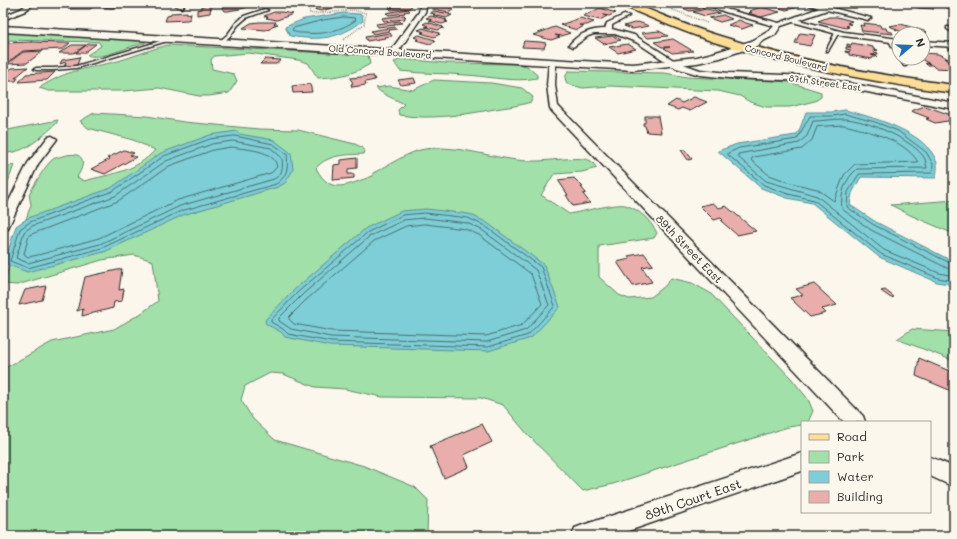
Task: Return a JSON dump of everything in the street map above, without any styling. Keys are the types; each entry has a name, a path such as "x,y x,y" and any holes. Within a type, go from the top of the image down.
{"main road":[{"name":"Concord Boulevard","path":"624,3 694,31 743,47 798,62 867,76 954,89"},
{"name":"Concord Boulevard","path":"641,3 755,43 831,62 954,82"}],"street":[{"path":"3,18 23,10 32,3"},
{"path":"173,3 181,6"},
{"path":"393,53 422,12 424,3"},
{"path":"706,3 734,13 779,25"},
{"path":"806,3 868,18"},
{"path":"755,43 772,33 779,25 840,3"},
{"path":"573,45 579,38 594,32 608,30 609,24 626,16"},
{"path":"792,20 837,32 889,40"},
{"name":"Old Concord Boulevard","path":"3,29 633,67 673,63 716,56 755,43"},
{"name":"87th Street East","path":"608,30 636,39 684,69 701,73 805,78 925,99 954,106"},
{"path":"931,43 950,44"},
{"name":"89th Street East","path":"552,63 551,85 553,107 855,421"},
{"path":"3,226 33,163 52,139"},
{"name":"89th Court East","path":"584,536 801,462"},
{"path":"931,466 954,477"}],"lane":[{"path":"220,42 229,35 236,24 245,17 266,10"},
{"path":"948,28 954,32"},
{"path":"827,50 837,32"},
{"path":"36,68 54,70 76,67 172,40"},
{"path":"950,44 954,50"}],"path":[{"path":"307,3 310,13 313,14 343,10 362,11 366,13 364,24 346,37 343,40 344,42"},
{"path":"655,3 712,25"}],"green space":[{"path":"3,30 138,39 145,41 145,43 100,56 93,56 87,55 101,46 99,42 3,40"},
{"path":"168,45 368,55 370,64 345,75 318,78 308,63 298,60 249,53 214,56 211,60 212,69 234,74 237,81 229,93 209,96 199,96 159,88 123,91 49,91 39,88 68,73 118,61"},
{"path":"402,59 446,63 514,64 527,66 537,75 537,78 510,80 400,71 394,62"},
{"path":"568,71 665,73 687,77 789,82 821,92 821,97 815,101 790,107 766,107 750,102 740,96 718,91 610,86 583,88 567,84 565,78"},
{"path":"434,80 491,83 522,88 533,97 531,102 513,106 447,116 423,117 399,115 398,110 404,104 376,88 389,86 413,90"},
{"path":"94,113 147,116 184,122 259,129 298,130 355,144 363,148 365,151 364,154 338,156 326,160 316,168 328,183 341,186 373,176 373,173 399,159 419,150 425,149 438,148 464,150 504,158 530,161 586,159 591,161 597,168 582,172 554,174 541,195 569,214 606,206 625,205 635,209 644,216 657,233 654,238 599,246 599,277 619,295 629,299 651,297 665,286 671,278 692,283 710,293 791,378 808,399 813,411 808,421 801,421 801,425 788,427 613,484 583,491 528,435 503,405 481,398 382,397 345,389 315,387 283,374 270,373 245,386 241,400 253,419 275,440 364,466 415,487 428,500 427,536 3,536 3,369 52,342 114,329 140,314 158,301 153,261 134,255 102,260 17,285 3,284 31,205 29,194 43,171 52,160 70,155 79,156 83,162 77,177 84,181 131,168 148,157 155,150 133,140 88,128 80,121"},
{"path":"58,120 56,124 32,144 18,151 3,153 3,131"},
{"path":"14,165 8,182 3,187 3,167"},
{"path":"954,200 954,234 891,205"},
{"path":"912,329 954,332 954,361 897,339"}],"water":[{"path":"344,13 360,14 362,15 363,21 345,32 319,38 300,38 290,36 285,27 304,19"},
{"path":"845,110 884,122 911,134 932,152 937,163 936,178 861,177 852,193 850,205 876,222 954,262 954,285 937,282 879,257 812,203 787,198 761,188 718,151 737,144 796,135 806,112 832,112"},
{"path":"237,131 239,134 274,140 291,153 293,170 285,183 278,187 183,215 104,252 27,272 6,264 6,258 16,226 28,218 111,188 161,153 210,135"},
{"path":"426,209 469,214 486,222 544,265 560,307 531,338 488,351 330,346 285,337 281,332 266,324 265,320 295,289 366,228 402,211"}],"building":[{"path":"112,3 114,5 122,5 112,8 103,7 101,5"},
{"path":"229,3 244,3 247,7 228,11 225,11 221,6"},
{"path":"337,3 351,3 359,6 349,7"},
{"path":"432,3 452,3 454,4 449,6"},
{"path":"722,3 744,3 750,6 733,8"},
{"path":"791,3 799,5 796,6 799,7 786,10 769,4"},
{"path":"909,3 930,6 934,9 918,8"},
{"path":"410,4 412,6 410,8 391,10 389,8"},
{"path":"691,4 705,8 690,11 680,7"},
{"path":"937,4 954,4 954,7 947,8"},
{"path":"211,5 210,13 197,15 197,10 201,9 202,6"},
{"path":"327,5 339,6 321,11 313,9"},
{"path":"436,5 454,9 450,12 432,9"},
{"path":"95,6 90,9 68,9 72,7"},
{"path":"761,7 780,12 761,17 748,13 752,12 749,11"},
{"path":"600,8 616,13 609,16 603,15 607,16 600,20 583,16"},
{"path":"408,9 410,11 404,12 405,13 389,15 386,13"},
{"path":"706,9 720,13 705,16 693,12"},
{"path":"434,11 452,15 446,18 430,13"},
{"path":"187,12 187,14 191,13 190,19 165,21 167,16 171,15 171,13"},
{"path":"274,12 293,14 277,20 266,18 268,17 264,16"},
{"path":"404,15 406,17 404,17 405,19 384,21 382,18"},
{"path":"723,15 732,19 720,22 709,18"},
{"path":"431,16 447,20 445,21 448,22 442,24 429,21 432,20 426,18"},
{"path":"829,17 837,17 852,21 847,23 851,24 846,26 849,27 846,28 818,21"},
{"path":"580,18 594,22 587,25 579,25 584,26 577,30 560,25"},
{"path":"739,20 753,25 742,29 728,25"},
{"path":"400,21 402,23 394,24 395,25 378,27 376,24"},
{"path":"276,22 274,24 278,24 265,30 243,28 251,23"},
{"path":"427,22 444,28 438,30 425,27 428,26 423,24"},
{"path":"638,22 649,26 632,29 624,26"},
{"path":"863,23 880,25 881,28 886,28 887,31 891,32 891,34 862,31 860,25 864,26"},
{"path":"901,24 908,26 891,27 889,26"},
{"path":"395,27 397,29 373,34 371,31"},
{"path":"555,27 570,33 562,36 555,35 560,37 551,40 533,35"},
{"path":"423,28 440,34 434,37 421,33 424,32 418,30"},
{"path":"659,31 668,36 648,38 641,33"},
{"path":"390,33 392,36 367,41 365,37"},
{"path":"800,33 815,35 810,46 795,43"},
{"path":"419,35 436,41 430,44 416,40 419,39 414,37"},
{"path":"613,36 621,40 604,44 595,38"},
{"path":"673,39 693,51 672,53 664,48 670,47 662,47 654,42"},
{"path":"524,41 546,43 544,48 522,47"},
{"path":"3,43 70,43 63,49 23,51 8,62 3,62"},
{"path":"852,43 873,47 873,49 878,50 874,50 873,52 878,54 871,55 877,56 873,57 872,59 849,55 849,53 845,51 850,52 850,50 846,49 846,47 851,47 847,46 847,44 851,45"},
{"path":"88,44 96,44 84,53 76,53"},
{"path":"628,44 636,49 618,53 609,47"},
{"path":"72,45 86,45 74,53 59,53"},
{"path":"43,51 27,63 7,64 23,52"},
{"path":"931,54 938,54 953,63 949,63 954,64 954,69 935,68 932,65"},
{"path":"80,57 77,65 64,67 66,62 60,64 62,60"},
{"path":"265,59 281,60 276,64 260,64"},
{"path":"28,67 15,78 18,78 16,81 3,81 3,75 12,68"},
{"path":"55,72 47,80 19,82 26,74"},
{"path":"373,76 375,80 365,82 366,85 352,87 351,84 353,83 350,78"},
{"path":"414,78 416,83 401,85 398,80"},
{"path":"310,84 312,92 293,93 292,86"},
{"path":"694,97 707,102 690,111 682,108 678,110 667,106 676,100 682,103"},
{"path":"925,106 954,116 954,120 935,123 926,119 929,118 911,111"},
{"path":"645,116 658,116 661,133 647,132 645,126 643,125 643,123 645,123"},
{"path":"124,150 134,153 130,155 136,157 105,174 91,169 110,159 107,158"},
{"path":"681,150 685,150 692,159 688,160"},
{"path":"357,158 357,168 348,169 348,174 354,174 354,178 333,180 334,165 341,164 341,160"},
{"path":"574,178 583,187 581,187 586,193 583,194 590,203 573,206 558,180"},
{"path":"713,203 719,208 726,206 756,231 737,235 721,221 723,220 721,218 714,220 700,206"},
{"path":"644,253 653,265 642,267 652,282 633,286 617,262 630,259 628,256"},
{"path":"122,269 119,290 124,289 122,301 114,302 113,308 82,316 83,309 77,311 85,277"},
{"path":"814,284 837,305 822,309 826,313 810,317 790,298 803,295 796,289"},
{"path":"46,286 42,300 19,305 25,290"},
{"path":"885,290 894,297 891,298 881,291"},
{"path":"919,358 954,373 954,392 916,376"},
{"path":"482,424 492,442 464,455 469,467 444,478 430,446"}]}
